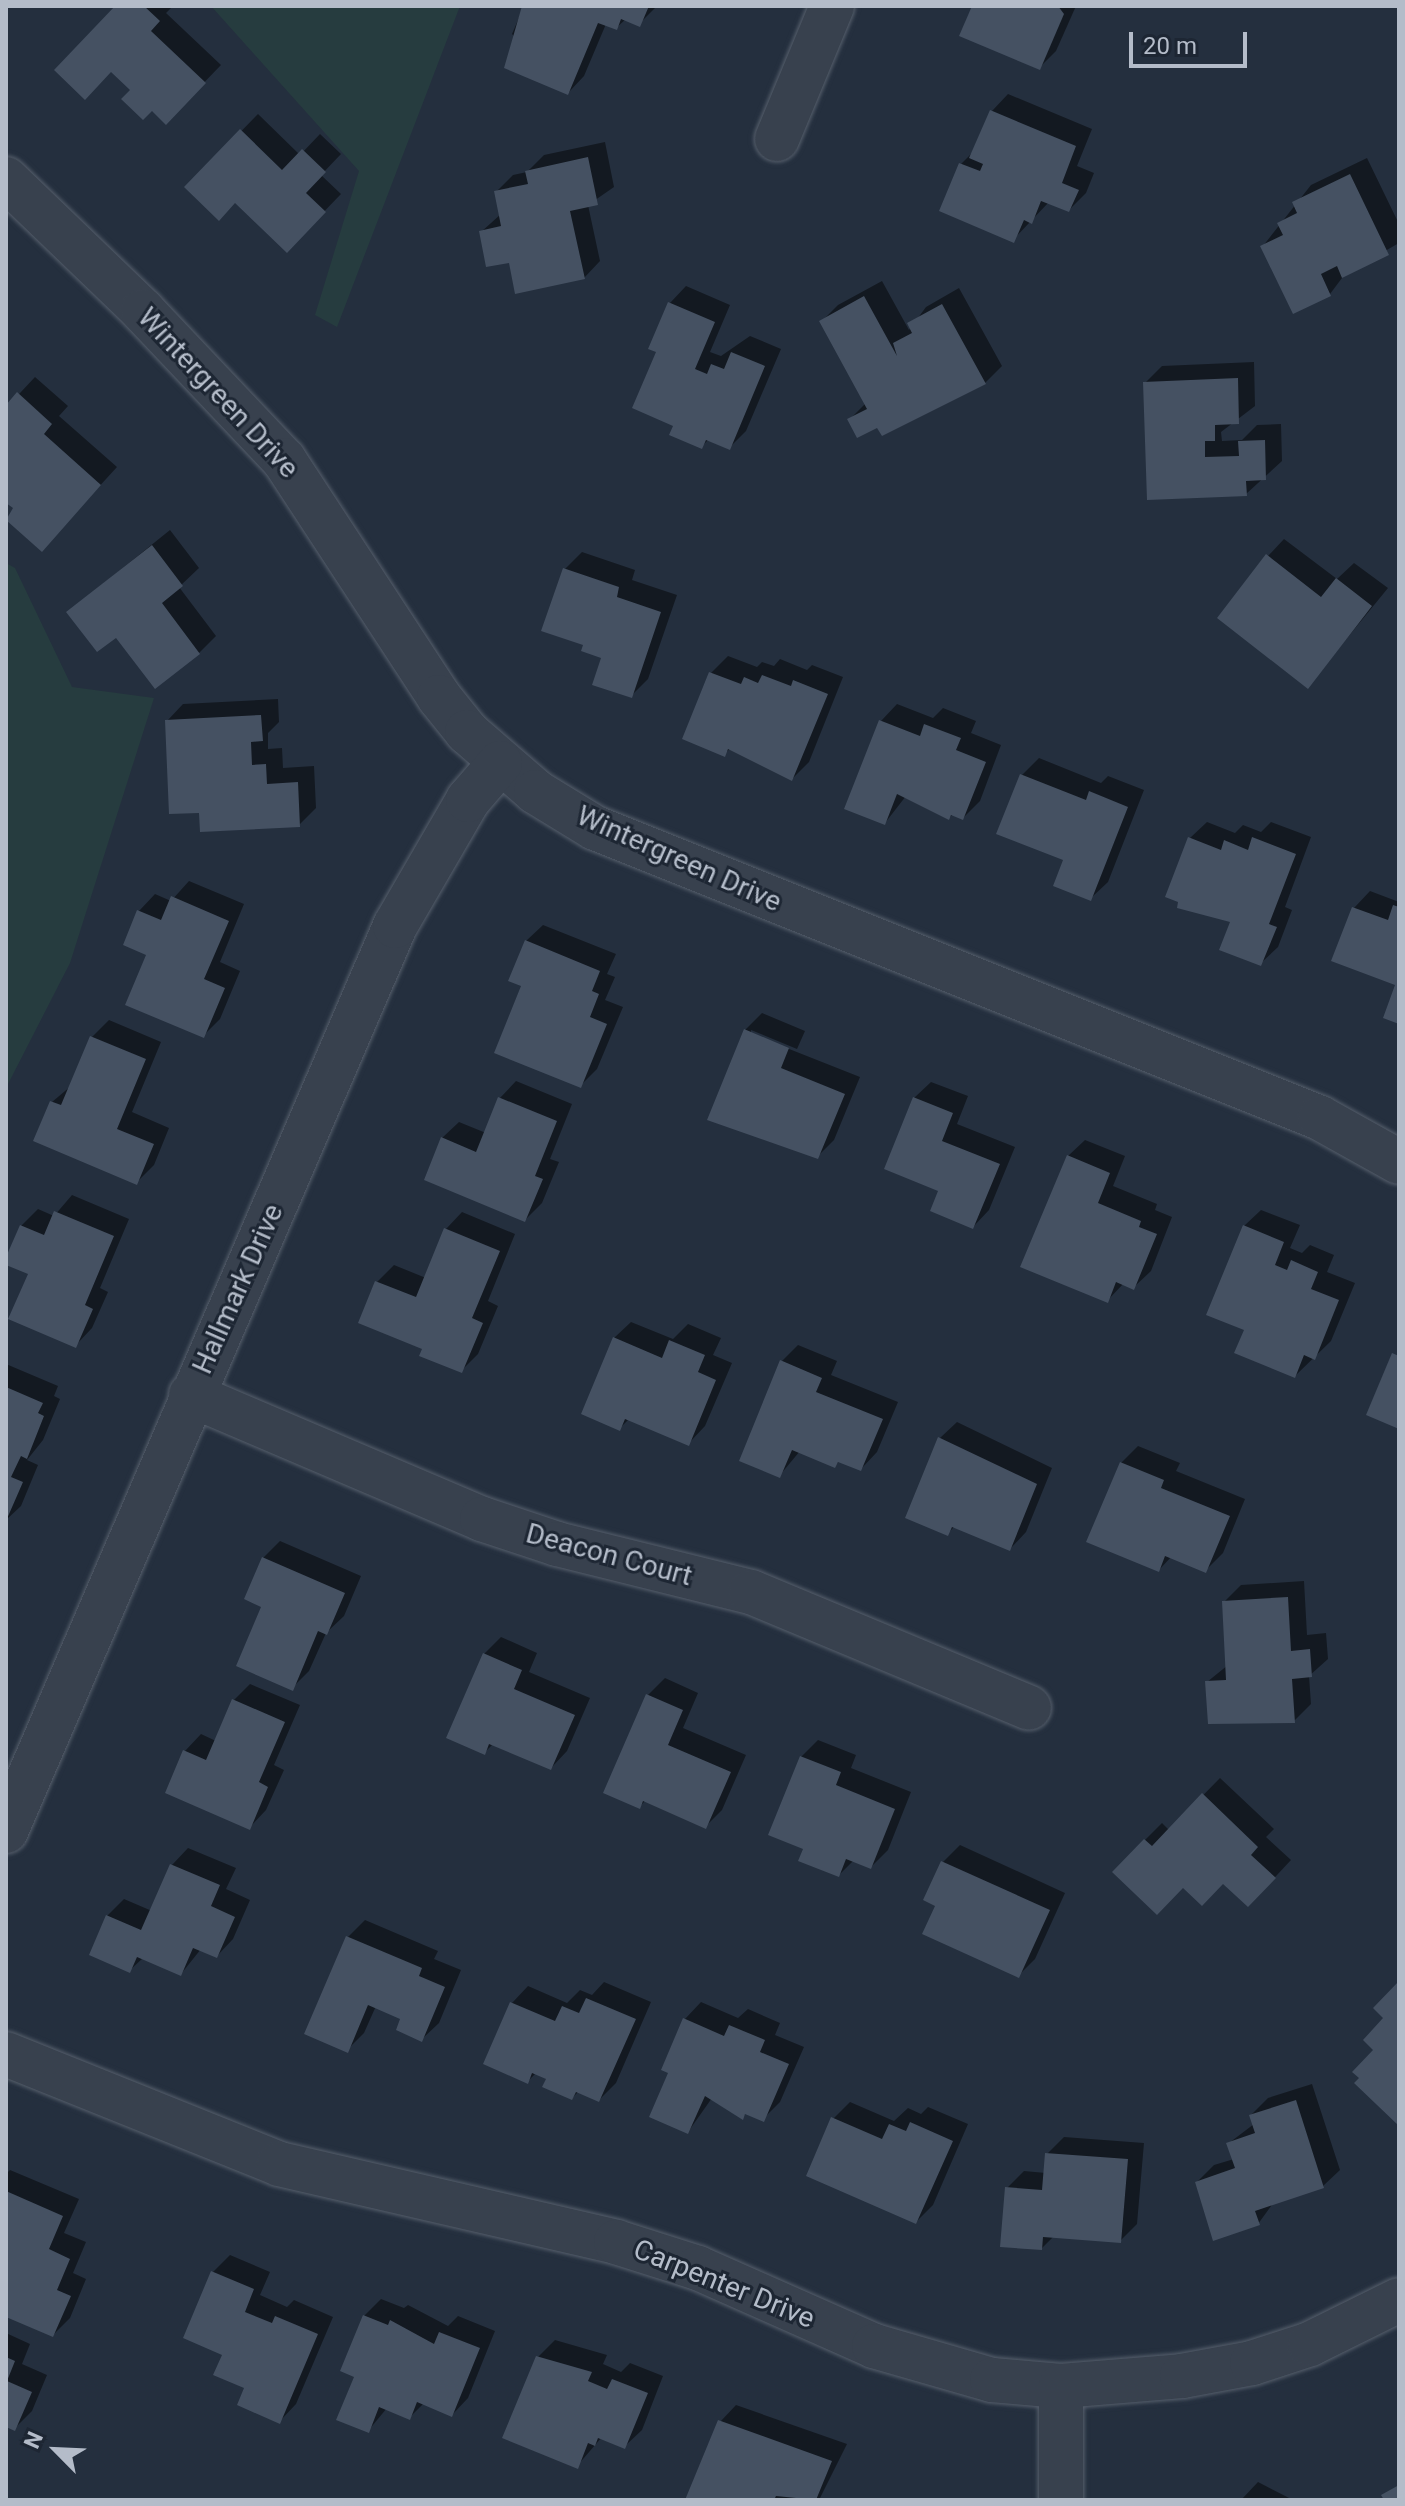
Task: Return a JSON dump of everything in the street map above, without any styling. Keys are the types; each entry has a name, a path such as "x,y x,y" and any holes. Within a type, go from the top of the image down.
{"street":[{"path":"777,139 832,6"},
{"name":"Wintergreen Drive","path":"6,179 143,311 284,460 439,697 500,763 595,828 1320,1118 1399,1162"},
{"name":"Hallmark Drive","path":"6,1831 395,926 468,800 500,763"},
{"name":"Deacon Court","path":"191,1395 482,1519 557,1544 751,1592 1029,1708"},
{"name":"Carpenter Drive","path":"6,2054 279,2164 616,2242 698,2268 928,2364 992,2380 1061,2386 1182,2376 1252,2363 1310,2344 1399,2300"},
{"path":"1061,2386 1061,2500"}],"green space":[{"path":"211,6 460,6 337,327 315,315 359,171"},
{"path":"6,563 15,568 72,687 154,698 70,963 6,1088"}],"building":[{"path":"115,6 144,6 160,21 151,31 206,83 166,125 152,111 143,120 121,99 130,90 111,72 85,100 54,70"},
{"path":"522,6 649,6 640,27 621,19 617,30 598,23 568,95 504,68"},
{"path":"972,6 1058,6 1064,14 1040,70 959,36"},
{"path":"990,110 1076,146 1062,183 1079,190 1069,212 1041,201 1032,224 1024,220 1014,243 939,211 959,163 980,171 983,164 969,158"},
{"path":"240,129 282,170 302,149 326,172 306,193 326,212 287,253 235,203 219,221 184,187"},
{"path":"588,157 598,205 570,211 585,279 515,294 509,263 486,267 479,231 501,226 494,191 528,184 525,171"},
{"path":"1350,174 1389,255 1342,278 1337,266 1321,274 1331,296 1293,314 1260,246 1283,235 1277,223 1297,213 1292,202"},
{"path":"864,296 897,356 893,343 912,333 907,323 942,304 986,384 882,436 877,428 857,438 847,419 867,409 819,321"},
{"path":"668,302 715,322 695,369 707,374 711,364 724,369 731,352 765,366 730,450 706,440 702,449 669,435 673,426 632,408 656,352 648,349"},
{"path":"1238,378 1239,424 1215,425 1215,441 1205,441 1205,457 1239,456 1238,441 1265,440 1266,480 1246,481 1247,496 1147,500 1143,382"},
{"path":"17,392 52,424 44,434 101,485 42,552 6,520 13,508 6,503 6,405"},
{"path":"152,545 183,586 162,603 200,654 155,689 116,638 97,652 66,612"},
{"path":"1266,554 1321,597 1336,578 1372,606 1308,689 1217,618"},
{"path":"563,568 619,587 617,597 661,612 632,698 592,685 601,658 581,651 583,645 541,631"},
{"path":"709,672 741,684 744,677 758,683 762,675 791,686 793,680 828,694 792,781 728,749 725,757 682,739"},
{"path":"261,715 263,741 251,742 252,765 266,764 267,784 298,782 300,827 200,832 199,813 169,814 165,720"},
{"path":"879,720 920,736 924,724 961,738 956,750 986,762 963,820 951,815 949,820 897,794 885,825 844,809"},
{"path":"1020,774 1086,800 1089,791 1128,807 1091,901 1053,886 1063,860 996,834"},
{"path":"1188,837 1221,850 1224,840 1248,850 1252,837 1296,854 1269,924 1277,927 1261,966 1219,950 1230,922 1177,908 1178,902 1165,897"},
{"path":"171,896 229,921 204,979 225,988 204,1038 125,1005 146,955 123,945 137,910 161,920"},
{"path":"1393,905 1399,907 1399,1024 1383,1018 1395,985 1331,961 1352,907 1388,920"},
{"path":"525,940 600,971 592,991 599,994 590,1017 607,1024 581,1088 494,1053 521,986 508,981"},
{"path":"744,1029 789,1048 781,1068 845,1094 818,1159 707,1120"},
{"path":"90,1036 146,1059 117,1129 154,1144 137,1185 33,1141 50,1101 61,1105"},
{"path":"498,1097 557,1121 535,1176 543,1179 525,1222 424,1180 441,1137 476,1152"},
{"path":"913,1097 953,1113 942,1141 1000,1164 973,1229 930,1211 938,1191 884,1169"},
{"path":"1067,1155 1110,1173 1098,1203 1141,1221 1139,1227 1157,1234 1134,1290 1116,1282 1108,1303 1020,1267"},
{"path":"54,1211 114,1236 85,1305 93,1309 76,1348 8,1319 28,1274 6,1265 6,1257 20,1225 44,1235"},
{"path":"1243,1225 1284,1242 1275,1265 1287,1270 1291,1260 1318,1272 1311,1289 1339,1300 1315,1360 1304,1355 1295,1378 1234,1353 1244,1330 1206,1315"},
{"path":"444,1228 500,1251 472,1318 483,1323 462,1373 419,1356 422,1349 358,1323 375,1281 416,1297"},
{"path":"613,1337 662,1358 669,1340 705,1355 698,1372 716,1380 689,1446 625,1419 620,1431 581,1414"},
{"path":"1392,1353 1399,1356 1399,1429 1366,1415"},
{"path":"780,1360 822,1378 816,1392 883,1419 861,1471 838,1462 835,1468 792,1450 780,1478 739,1461"},
{"path":"6,1387 43,1403 38,1413 44,1416 27,1459 21,1456 11,1477 23,1482 6,1521"},
{"path":"938,1437 1037,1484 1010,1551 952,1527 948,1536 905,1518"},
{"path":"1120,1462 1164,1480 1161,1488 1230,1516 1206,1573 1165,1556 1159,1572 1086,1542"},
{"path":"262,1557 345,1593 327,1635 318,1631 293,1691 236,1666 261,1607 244,1599"},
{"path":"1288,1597 1291,1651 1310,1649 1312,1677 1292,1679 1295,1723 1208,1724 1205,1681 1226,1680 1222,1601"},
{"path":"483,1653 522,1670 514,1689 575,1715 551,1770 489,1744 485,1755 446,1738"},
{"path":"646,1694 683,1710 668,1745 731,1772 706,1829 643,1801 640,1809 603,1793"},
{"path":"232,1699 285,1722 259,1782 268,1787 250,1830 165,1793 183,1750 206,1760"},
{"path":"800,1756 841,1772 836,1785 895,1809 871,1869 846,1859 839,1877 798,1861 803,1849 768,1835"},
{"path":"1202,1793 1258,1847 1251,1855 1276,1878 1248,1907 1223,1884 1202,1906 1183,1888 1157,1915 1112,1872 1144,1839 1152,1846"},
{"path":"941,1861 1050,1910 1019,1978 922,1934 935,1906 923,1900"},
{"path":"170,1864 220,1885 211,1906 235,1917 217,1958 193,1948 181,1976 137,1957 130,1973 89,1955 106,1915 141,1930"},
{"path":"346,1936 422,1968 419,1976 445,1987 422,2042 396,2030 400,2019 368,2005 348,2053 304,2034"},
{"path":"1399,1981 1399,2126 1354,2083 1359,2078 1352,2072 1373,2050 1363,2040 1383,2018 1373,2008"},
{"path":"586,1998 636,2019 599,2102 576,2092 572,2100 542,2087 546,2079 532,2073 528,2084 483,2064 510,2002 555,2021 562,2006 579,2013"},
{"path":"683,2018 724,2036 729,2025 765,2040 760,2052 789,2064 764,2122 745,2114 743,2120 705,2096 688,2134 649,2117 668,2073 661,2070"},
{"path":"1296,2100 1324,2188 1255,2211 1260,2225 1213,2241 1195,2182 1235,2168 1226,2143 1255,2133 1249,2115"},
{"path":"831,2117 882,2139 889,2124 906,2131 910,2122 953,2141 916,2224 806,2176"},
{"path":"1045,2153 1128,2159 1121,2243 1043,2237 1042,2250 1000,2247 1005,2187 1042,2190"},
{"path":"6,2191 63,2216 49,2249 70,2259 57,2290 71,2296 53,2337 6,2317"},
{"path":"211,2271 254,2289 245,2312 272,2323 275,2316 318,2334 280,2424 237,2405 244,2388 213,2375 222,2355 183,2338"},
{"path":"363,2315 388,2325 390,2320 434,2344 439,2332 480,2348 452,2417 417,2402 410,2420 379,2407 369,2433 336,2420 354,2377 340,2371"},
{"path":"536,2356 592,2372 588,2381 607,2389 612,2379 648,2393 625,2449 598,2438 595,2446 588,2443 578,2469 502,2438"},
{"path":"6,2357 15,2361 7,2381 32,2392 15,2431 6,2427"},
{"path":"718,2420 832,2461 816,2500 776,2496 774,2500 685,2500"},
{"path":"1399,2485 1399,2500 1384,2500 1381,2495"}]}
